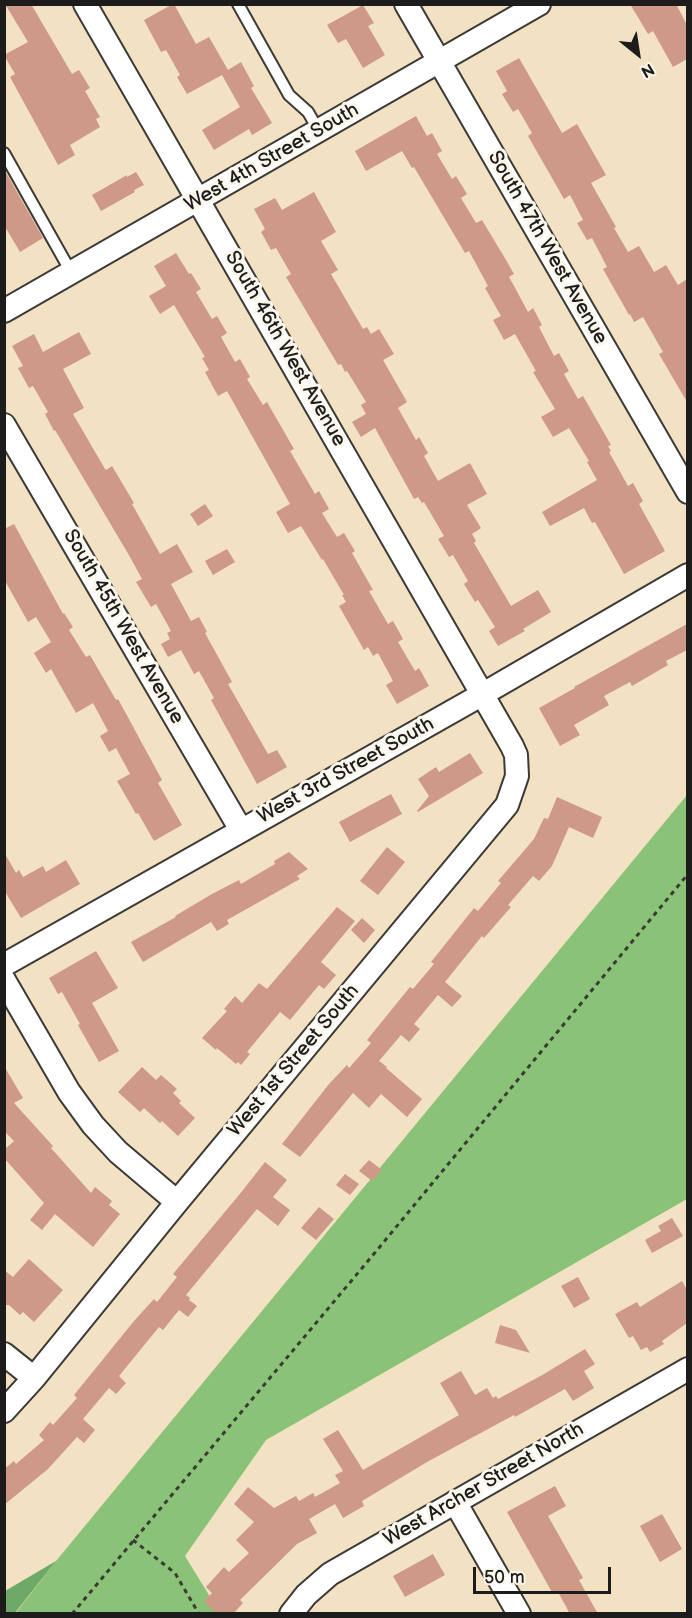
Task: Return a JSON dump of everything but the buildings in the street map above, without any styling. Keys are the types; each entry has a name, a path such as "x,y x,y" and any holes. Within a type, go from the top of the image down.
{"street":[{"name":"South 46th West Avenue","path":"85,4 483,694"},
{"name":"South 47th West Avenue","path":"406,4 687,492"},
{"name":"West 4th Street South","path":"4,311 539,4"},
{"name":"South 45th West Avenue","path":"4,425 241,830"},
{"name":"West 3rd Street South","path":"4,964 483,694 687,575"},
{"name":"West 1st Street South","path":"4,1411 34,1378 507,805 517,777 516,755 483,694"},
{"path":"4,980 69,1092 93,1125 118,1152 177,1202"},
{"path":"4,1353 34,1378"},
{"name":"West Archer Street North","path":"291,1614 306,1595 330,1574 687,1369"},
{"path":"455,1502 519,1614"}],"lane":[{"path":"238,4 289,96 308,112 319,131"},
{"path":"4,153 71,272"}],"path":[{"path":"72,1614 687,874"},
{"path":"133,1540 176,1573 199,1614"}],"green space":[{"path":"687,795 687,1199 266,1440 185,1556 220,1613 15,1614 56,1561"},
{"path":"56,1561 15,1613 5,1613 5,1591"}]}
